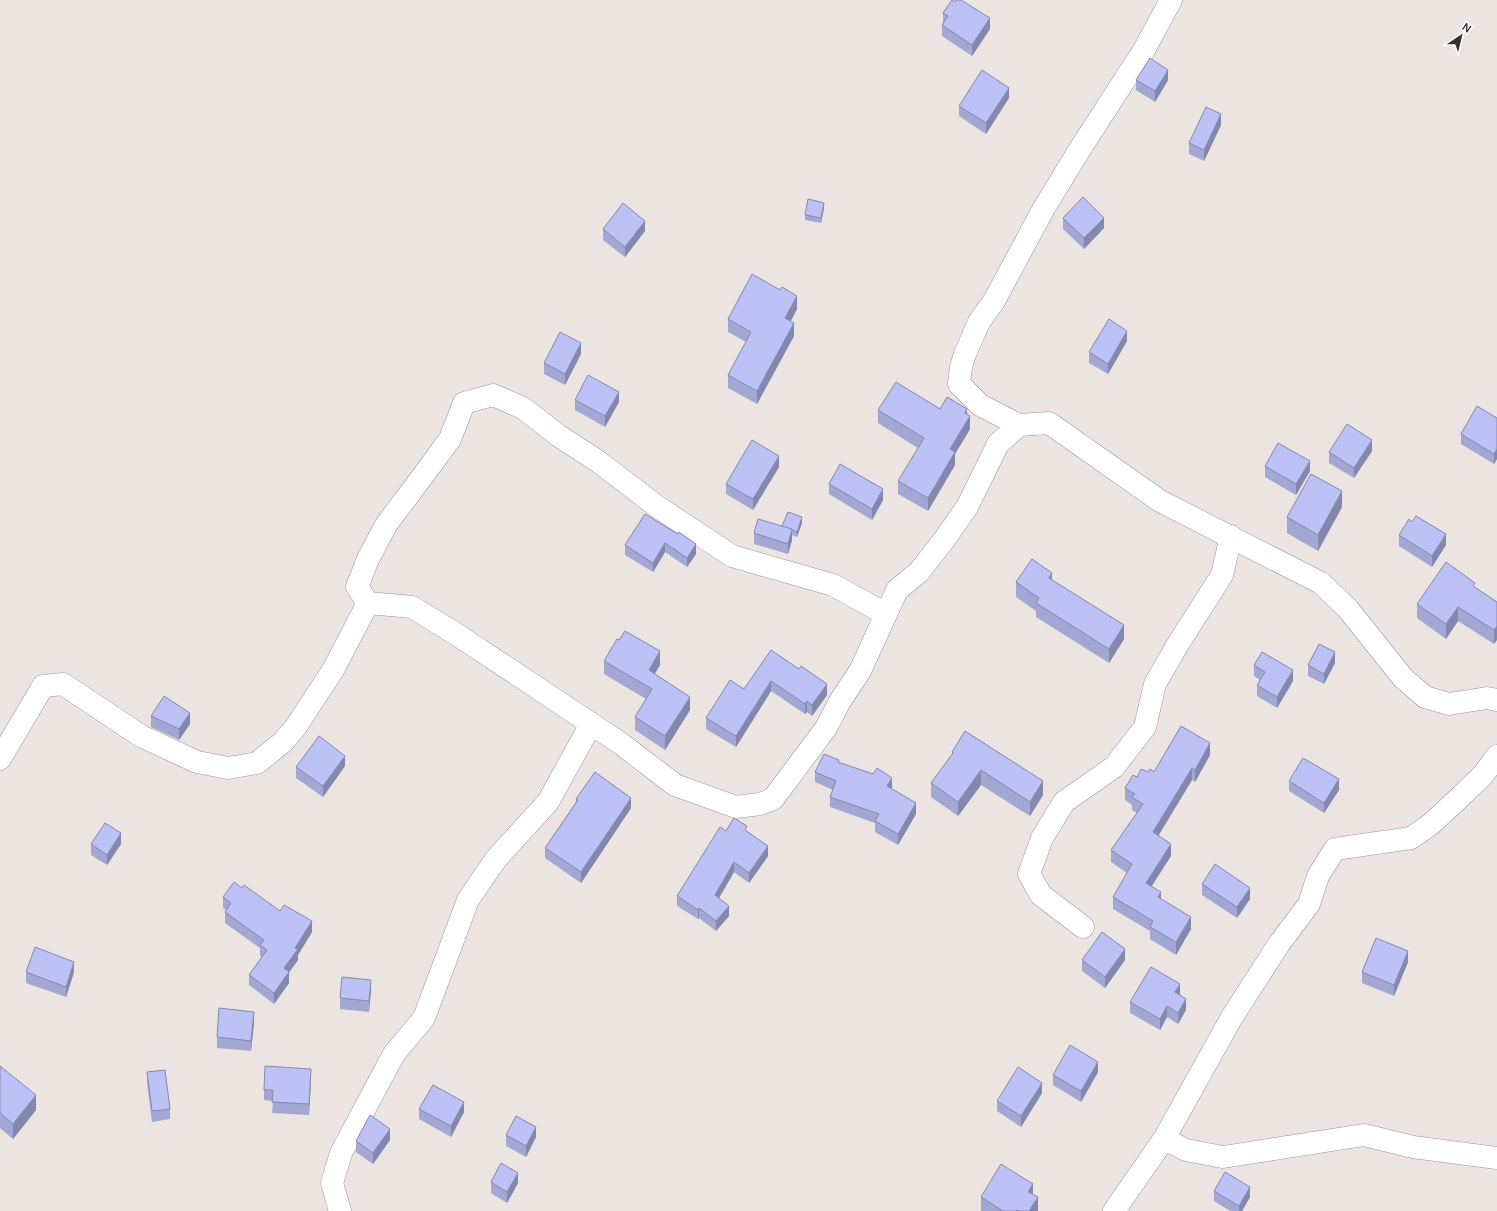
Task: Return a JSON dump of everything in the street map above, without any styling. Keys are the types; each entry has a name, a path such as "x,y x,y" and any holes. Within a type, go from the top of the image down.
{"street":[{"path":"1171,0 1144,50 1044,208 994,301 979,322 965,354 958,384 980,405 1019,425 1049,423 1160,501 1232,536 1321,583 1348,609 1403,678 1425,697 1449,704 1487,698 1497,700"},
{"path":"368,603 357,587 368,559 386,525 450,439 464,403 493,395 523,408 559,436 599,462 655,505 732,556 833,585 886,614"},
{"path":"368,603 412,607 456,634 620,743 675,786 736,807 760,804 773,799 826,728 840,701 860,671 897,590 919,572 944,540 967,507 998,444 1019,425"},
{"path":"1083,927 1041,895 1030,874 1042,838 1064,802 1114,767 1145,727 1155,684 1178,644 1222,575 1232,536"},
{"path":"0,759 43,686 63,684 141,736 196,762 228,768 257,763 283,742 295,728 333,670 368,603"},
{"path":"340,1211 332,1183 341,1153 394,1054 424,1018 468,900 496,859 548,802 591,724"},
{"path":"1114,1211 1164,1139 1232,1017 1279,944 1309,904 1318,876 1335,849 1410,838 1431,824 1458,799 1482,775 1497,756"},
{"path":"1164,1139 1186,1150 1223,1157 1364,1135 1413,1147 1497,1158"}],"building":[{"path":"952,0 955,2 956,0 961,0 990,18 972,45 942,25 948,16 943,13"},
{"path":"1150,58 1168,70 1155,91 1136,80"},
{"path":"982,70 1009,88 986,123 959,106"},
{"path":"1206,107 1221,114 1204,150 1189,143"},
{"path":"1083,197 1104,218 1084,238 1063,218"},
{"path":"808,199 824,203 821,218 805,215"},
{"path":"623,203 645,221 625,247 603,229"},
{"path":"752,274 780,290 782,287 797,296 785,318 794,323 757,391 728,375 751,332 728,319"},
{"path":"1109,319 1127,331 1108,364 1089,352"},
{"path":"560,332 581,343 565,374 544,363"},
{"path":"588,375 619,392 605,416 575,400"},
{"path":"896,382 940,409 947,397 967,409 965,413 970,416 950,449 955,452 928,498 898,481 924,438 878,410"},
{"path":"1477,406 1497,418 1497,449 1494,454 1461,434"},
{"path":"1347,424 1372,440 1354,468 1329,452"},
{"path":"752,440 779,456 753,499 726,484"},
{"path":"1278,443 1310,461 1296,484 1265,466"},
{"path":"840,464 883,489 872,509 829,484"},
{"path":"1311,474 1342,491 1318,535 1287,517"},
{"path":"788,512 802,517 797,532 782,526"},
{"path":"645,514 678,534 679,532 696,544 687,558 665,543 653,563 625,545"},
{"path":"1416,516 1446,534 1432,556 1399,535 1409,519 1412,522"},
{"path":"758,519 792,529 788,544 754,533"},
{"path":"1032,559 1052,573 1049,578 1124,625 1109,649 1036,603 1039,598 1016,582"},
{"path":"1446,562 1475,583 1473,586 1497,602 1497,626 1494,630 1458,607 1446,624 1417,604"},
{"path":"625,631 660,651 649,670 690,697 665,736 635,717 652,689 604,661 617,639 619,640"},
{"path":"1319,644 1335,652 1324,674 1308,665"},
{"path":"771,650 799,669 801,666 827,684 812,705 807,701 805,704 771,681 736,736 706,718 730,680 744,689"},
{"path":"1262,652 1293,670 1277,697 1257,685 1265,672 1254,665"},
{"path":"164,696 190,713 179,729 151,716"},
{"path":"1181,726 1210,743 1195,770 1192,768 1153,832 1171,844 1146,883 1161,892 1158,897 1191,917 1176,942 1150,927 1153,921 1113,897 1132,864 1111,850 1143,804 1132,797 1135,794 1125,788 1133,775 1137,777 1141,769 1148,772 1150,769 1154,772"},
{"path":"965,731 1043,781 1030,802 981,770 958,802 931,783 953,753 952,752"},
{"path":"319,736 345,756 323,786 296,767"},
{"path":"824,754 839,760 838,762 873,774 877,768 892,778 887,786 916,803 898,834 875,821 879,814 830,797 836,781 815,772"},
{"path":"1303,758 1339,779 1324,803 1289,781"},
{"path":"595,772 631,798 581,872 545,848"},
{"path":"734,818 747,826 745,830 768,846 749,873 734,862 715,895 729,906 716,921 699,908 698,910 677,896 720,827 726,831"},
{"path":"105,823 121,833 107,855 91,844"},
{"path":"1215,864 1250,888 1237,907 1202,884"},
{"path":"234,882 242,888 244,885 280,911 284,905 312,921 295,948 298,949 284,968 289,972 274,993 249,975 267,950 260,945 264,940 225,912 231,903 223,897"},
{"path":"1102,932 1125,949 1105,977 1082,960"},
{"path":"1376,938 1408,951 1394,985 1362,972"},
{"path":"35,947 74,962 66,987 26,972"},
{"path":"1151,967 1180,984 1175,992 1186,999 1178,1013 1167,1006 1160,1019 1130,1002"},
{"path":"342,977 371,980 369,1001 340,998"},
{"path":"219,1008 254,1012 251,1041 217,1037"},
{"path":"1070,1045 1098,1062 1081,1091 1053,1075"},
{"path":"0,1066 36,1095 13,1124 0,1113"},
{"path":"265,1066 311,1069 309,1104 272,1102 273,1090 264,1090"},
{"path":"1018,1067 1042,1083 1021,1116 997,1101"},
{"path":"165,1070 170,1109 152,1111 147,1072"},
{"path":"433,1085 464,1102 451,1126 419,1109"},
{"path":"370,1115 390,1129 373,1153 356,1141"},
{"path":"516,1116 536,1127 526,1146 506,1135"},
{"path":"501,1163 518,1173 507,1192 491,1182"},
{"path":"1001,1164 1033,1184 1028,1192 1038,1197 1029,1211 1003,1211 981,1197"},
{"path":"1225,1172 1250,1187 1239,1206 1214,1191"}]}
